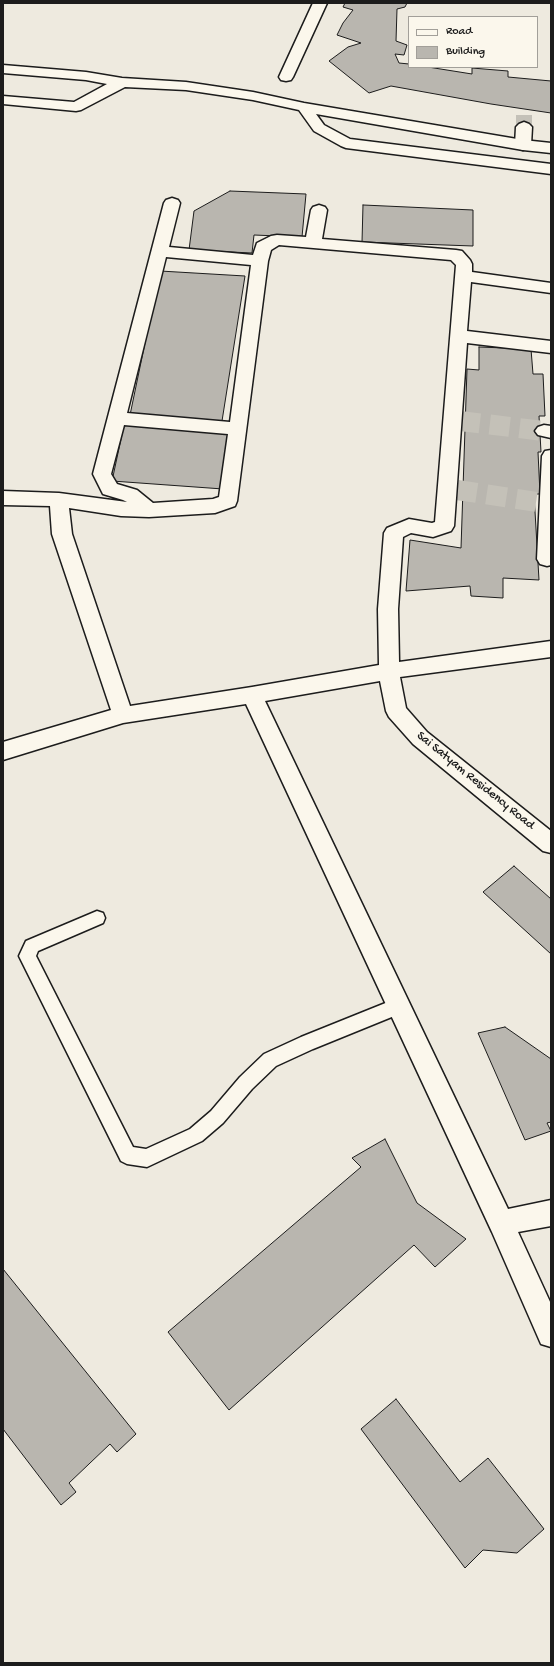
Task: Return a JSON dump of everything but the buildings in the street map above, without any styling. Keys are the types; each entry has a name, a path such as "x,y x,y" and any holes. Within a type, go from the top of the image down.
{"street":[{"path":"286,78 320,3"},
{"path":"3,69 86,76 122,82 186,86 253,96 304,107 523,145 551,148"},
{"path":"3,100 76,106 122,82"},
{"path":"304,107 319,128 346,143 551,170"},
{"path":"523,145 524,127"},
{"path":"150,510 130,495 110,489 102,474 172,203"},
{"path":"313,243 319,210"},
{"path":"3,498 59,500 121,509 150,510 215,506 228,500 260,261 263,246 276,240 456,255 464,264 459,336 551,347"},
{"path":"160,252 260,261"},
{"path":"463,276 551,288"},
{"name":"Sai Satyam Residency Road","path":"459,336 452,489 444,526 433,530 409,526 394,534 388,610 389,672 396,711 420,738 551,844"},
{"path":"117,418 238,428"},
{"path":"548,559 544,503 551,456"},
{"path":"59,500 62,534 123,715"},
{"path":"3,752 123,715 389,672 551,649"},
{"path":"252,695 501,1223 551,1334"},
{"path":"501,1223 551,1213"}],"lane":[{"path":"97,918 32,946 27,956 128,1155 147,1158 196,1135 270,1060 307,1043 398,1006"}],"tunnel":[{"path":"524,115 524,127"},
{"path":"460,421 544,431"},
{"path":"457,490 537,502"}]}
